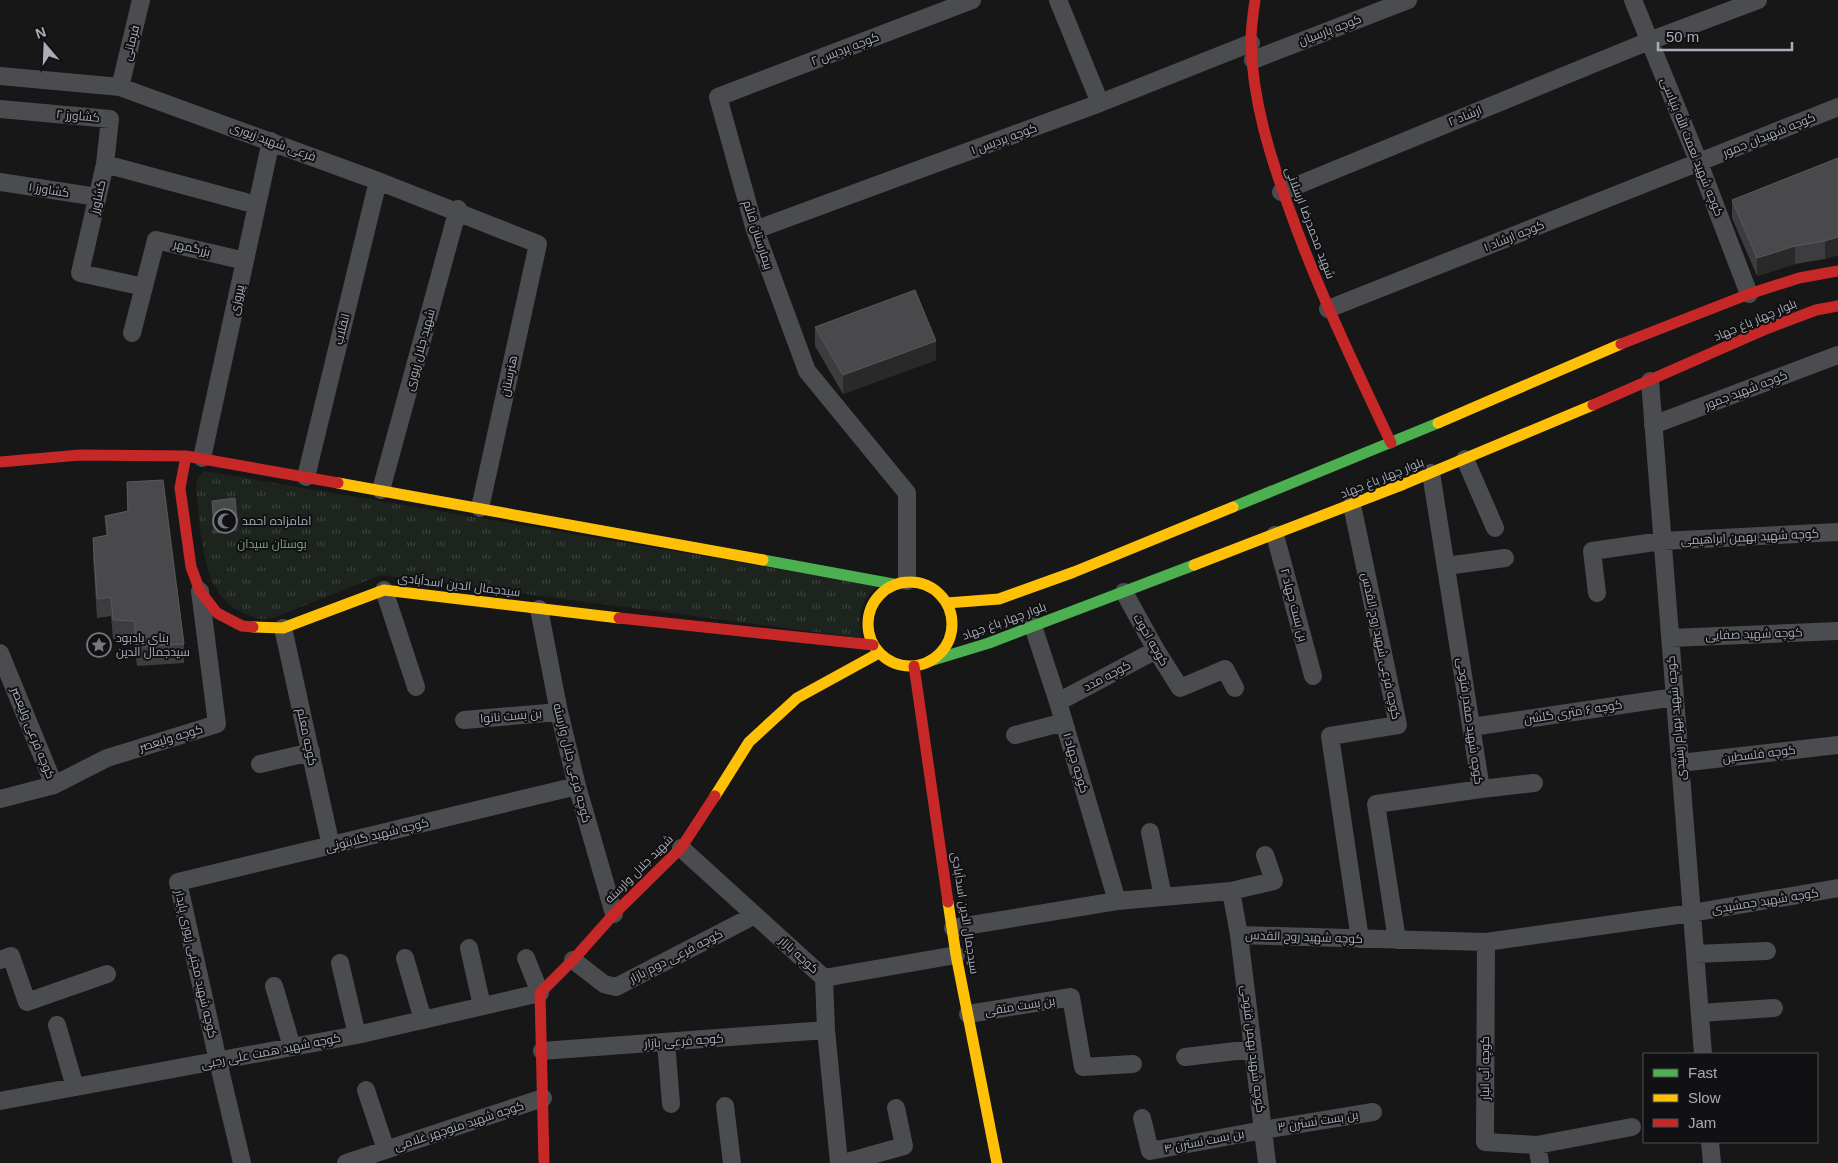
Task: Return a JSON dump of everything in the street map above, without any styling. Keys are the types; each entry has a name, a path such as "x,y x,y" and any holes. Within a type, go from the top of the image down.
{"street":[{"name":"فرمانی","path":"120,87 141,0"},
{"name":"کوچه پردیس ۲","path":"718,97 972,0"},
{"path":"1058,0 1100,103"},
{"name":"شهید محمدرضا ارسلانی","path":"1255,0 1252,52 1262,126 1282,192 1328,309 1391,443"},
{"name":"کوچه پارسیان","path":"1252,52 1408,0"},
{"name":"کوچه شهید نعمت الله بنیاسی","path":"1633,0 1699,163 1749,294"},
{"name":"ارشاد ۲","path":"1282,192 1649,41 1758,0"},
{"name":"کوچه پردیس ۱","path":"755,230 1100,103 1252,52"},
{"name":"فرعی شهید زیوری","path":"0,76 120,87 378,180 538,244"},
{"name":"بیمارستان قائم","path":"718,97 755,230 807,371 907,493 900,583"},
{"name":"کوچه شهیدان جمور","path":"1699,163 1838,107"},
{"name":"کشاورز ۲","path":"0,109 110,118 105,164"},
{"name":"پیروزی","path":"194,457 245,261 271,142"},
{"name":"کوچه ارشاد ۱","path":"1328,309 1699,163"},
{"name":"کشاورز","path":"144,287 80,273 105,164 257,205"},
{"name":"انقلاب","path":"306,477 378,180"},
{"name":"کشاورز ۱","path":"0,182 98,197"},
{"name":"شهید جلال زیوری","path":"381,490 458,211"},
{"name":"بزرگمهر","path":"144,287 156,240 245,261"},
{"name":"هنرستان","path":"480,508 538,244"},
{"name":"بلوار چهار باغ جهاد","path":"948,604 998,599 1074,572 1391,443 1631,340 1749,294 1799,278 1838,270"},
{"path":"132,333 144,287"},
{"name":"بلوار چهار باغ جهاد","path":"930,661 989,643 1352,505 1650,381 1766,329 1816,310 1838,306"},
{"name":"کوچه شهید جمور","path":"1653,425 1838,355"},
{"name":"کوچه شهید بهرام رشیدی","path":"1650,381 1703,1053"},
{"path":"0,462 80,455 194,457 900,583 919,582 931,586 948,604 952,616 952,629 948,642 941,653 930,661 914,666 898,665 888,660 876,649 868,631 867,617 872,603 881,592 900,583"},
{"name":"سیدجمال الدین اسدآبادی","path":"194,457 180,488 191,567 200,591 217,613 242,626 283,628 384,590 876,649"},
{"path":"1465,459 1495,528"},
{"name":"کوچه شهید صفدر فتوحی","path":"1397,940 1376,804 1481,789 1432,473"},
{"name":"کوچه فرعی شهید روح القدس","path":"1352,505 1398,725 1330,736 1360,939"},
{"name":"کوچه شهید بهمن ابراهیمی","path":"1598,593 1592,551 1662,541 1838,532"},
{"name":"بن بست جهاد ۲","path":"1275,535 1313,676"},
{"path":"1446,566 1505,558"},
{"path":"384,590 416,687"},
{"name":"کوچه ولیعصر","path":"0,799 54,786 107,758 217,724 200,591"},
{"name":"کوچه اخوت","path":"1124,592 1156,650 1180,688 1225,669 1235,688"},
{"name":"کوچه فرعی جلال وارسته","path":"539,609 576,786 614,914"},
{"name":"کوچه جهاد ۱","path":"1033,626 1058,702 1117,901"},
{"name":"کوچه معلم","path":"283,628 331,846"},
{"name":"کوچه شهید صفایی","path":"1670,638 1838,631"},
{"name":"شهید جلال وارسته","path":"540,993 574,960 614,914 681,848 749,742 797,698 876,649"},
{"name":"کوچه مدد","path":"1058,702 1156,650"},
{"name":"کوچه فرعی ولیعصر","path":"0,653 54,786"},
{"name":"سیدجمال الدین اسدآبادی","path":"914,666 956,955 997,1163"},
{"name":"کوچه ۶ متری گلشن","path":"1472,727 1675,697"},
{"name":"بن بست نانوا","path":"464,720 559,712"},
{"path":"1015,735 1064,722"},
{"name":"کوچه فلسطین","path":"1680,763 1838,745"},
{"path":"260,764 311,752"},
{"path":"1481,789 1534,783"},
{"name":"کوچه شهید گلابتونی","path":"178,882 576,786"},
{"path":"1150,832 1163,897"},
{"name":"کوچه بازار","path":"681,848 824,978 826,1030 839,1163"},
{"path":"953,928 1117,901 1231,892 1274,881 1265,855"},
{"name":"کوچه شهید مجتبی زیوری پایدار","path":"178,882 242,1163"},
{"name":"کوچه شهید جمشیدی","path":"1692,913 1838,888"},
{"name":"کوچه شهید روح القدس","path":"1231,892 1239,935 1486,942 1692,913"},
{"name":"کوچه فرعی دوم بازار","path":"574,960 604,984 616,987 755,915"},
{"name":"کوچه شهید بهمن فتوحی","path":"1239,935 1267,1163"},
{"name":"کوچه آب انبار","path":"1486,942 1484,1142 1537,1145 1632,1127"},
{"path":"469,948 482,1006"},
{"path":"1695,954 1767,951"},
{"path":"824,978 956,955"},
{"path":"0,960 11,956 27,1002 107,974"},
{"path":"405,958 423,1020"},
{"path":"526,958 540,993 544,1163"},
{"path":"340,963 357,1035"},
{"path":"274,986 292,1047"},
{"name":"کوچه شهید همت علی رجبی","path":"0,1101 357,1035 540,993"},
{"name":"بن بست متقی","path":"968,1014 1071,997 1083,1067 1133,1064"},
{"path":"1700,1013 1774,1008"},
{"path":"57,1025 75,1088"},
{"name":"کوچه فرعی بازار","path":"542,1051 826,1030"},
{"path":"666,1042 671,1104"},
{"path":"1185,1057 1253,1049"},
{"path":"366,1090 386,1150"},
{"name":"کوچه شهید منوچهر غلامی","path":"346,1163 543,1098"},
{"path":"725,1106 732,1163"},
{"path":"844,1163 904,1146 896,1108"},
{"name":"بن بست نسترن ۳","path":"1263,1130 1373,1112"},
{"name":"بن بست نسترن ۴","path":"1142,1118 1150,1151 1263,1130"},
{"path":"1710,1143 1712,1163"},
{"path":"1537,1145 1540,1163"}],"green space":[{"name":"بوستان سیدان","path":"204,471 878,586 867,597 861,609 859,622 861,638 381,575 273,618 251,617 229,604 218,592 210,577 202,542 196,490 197,479"}],"building":[{"path":"1838,158 1838,237 1795,246 1757,258 1732,200"},
{"path":"915,290 936,341 843,375 815,327"},
{"path":"163,480 184,644 137,647 134,621 113,620 111,597 97,599 93,538 108,535 105,516 128,511 127,482"},
{"path":"235,498 237,521 214,523 212,501"}],"traffic: fast":[{"path":"1233,507 1438,423"},
{"path":"763,560 893,584"},
{"path":"930,661 989,643 1194,565"}],"traffic: slow":[{"path":"1438,423 1621,344"},
{"path":"1194,565 1404,484 1593,405"},
{"path":"338,483 763,560"},
{"path":"947,603 999,599 1074,572 1233,507"},
{"path":"902,582 918,582 934,589 945,600 952,616 952,624 949,640 940,654 934,659 918,666 902,666 886,659 875,648 868,632 868,616 875,600 886,589 902,582"},
{"path":"253,627 283,628 384,590 619,618"},
{"path":"715,796 749,742 797,698 879,653"},
{"path":"948,902 956,955 997,1163"}],"traffic: jam":[{"path":"1255,0 1251,36 1252,63 1263,128 1269,149 1313,270 1391,443"},
{"path":"1621,344 1749,294 1799,278 1838,271"},
{"path":"1593,405 1766,329 1816,310 1838,306"},
{"path":"0,462 80,455 186,456 338,483"},
{"path":"186,456 180,488 191,567 200,591 217,613 242,626 253,627"},
{"path":"619,618 873,645"},
{"path":"914,666 948,902"},
{"path":"544,1163 540,993 573,960 614,914 681,848 715,796"}],"place":[{"name":"امامزاده احمد","path":"225,521"},
{"name":"بنای یادبود سیدجمال الدین","path":"99,645"}]}
